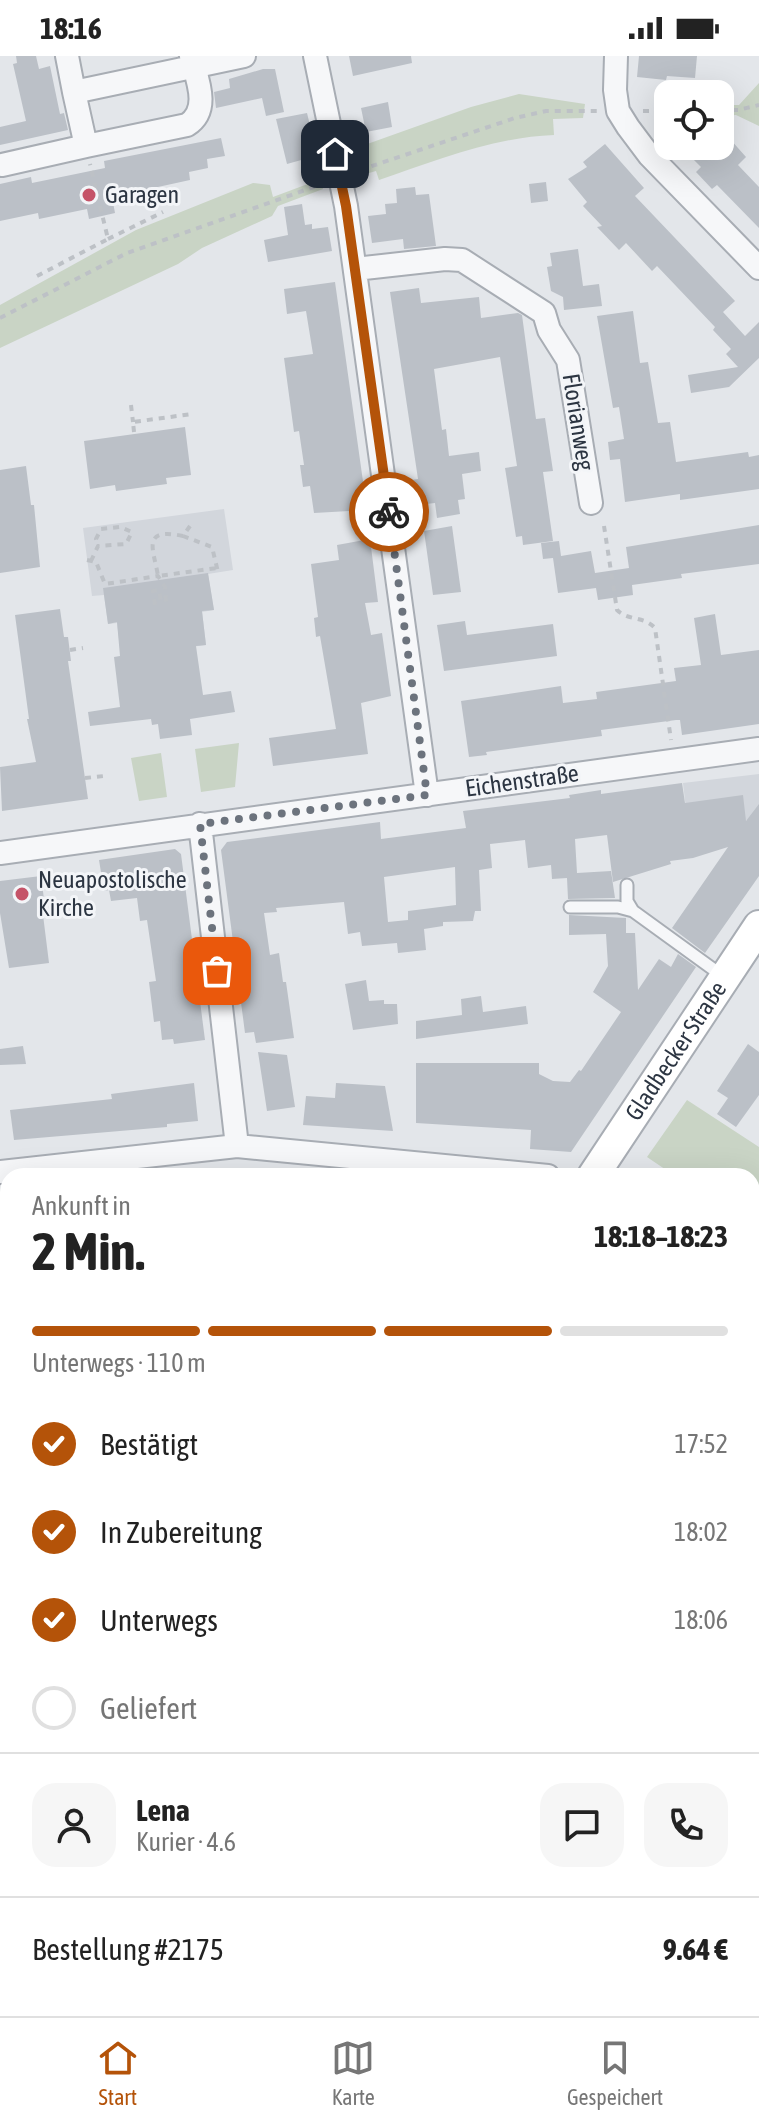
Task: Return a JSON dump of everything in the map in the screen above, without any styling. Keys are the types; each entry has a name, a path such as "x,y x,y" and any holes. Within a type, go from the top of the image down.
{"main road":[{"name":"Gladbecker Straße","path":"598,1168 759,926"}],"street":[{"path":"67,56 86,146"},
{"path":"74,92 193,61 244,56"},
{"path":"315,56 341,177 355,269 427,795"},
{"path":"616,56 618,111 628,127 649,155 759,268"},
{"path":"2,165 192,123 202,104 193,61"},
{"name":"Florianweg","path":"355,269 445,259 462,260 544,313 549,330 568,360 591,503"},
{"name":"Eichenstraße","path":"0,853 759,749"},
{"path":"200,824 237,1146"},
{"path":"36,1168 237,1146 371,1167"}],"lane":[{"path":"627,885 627,901 633,911"},
{"path":"570,907 618,907 633,911 725,977"}],"path":[{"path":"734,110 759,105"},
{"path":"86,146 108,239"},
{"path":"37,276 163,212"},
{"path":"131,405 134,432"},
{"path":"133,422 192,414"},
{"path":"183,536 190,526"},
{"path":"604,526 617,610 628,618 650,623 655,628 673,760"},
{"path":"98,546 126,544 132,532 120,527 101,529 96,539 98,546 89,560 96,562 105,584 158,576 218,570 212,547 183,536 166,533 157,536 151,543 151,553 158,576 165,587 166,602 161,602 159,590 153,591 155,605"},
{"path":"147,607 170,604"},
{"path":"70,650 83,648"},
{"path":"85,778 104,776"}],"shaded area":[{"path":"224,509 233,570 208,574 214,610 202,612 206,645 121,656 117,623 108,624 104,595 92,596 83,528"},
{"path":"759,774 759,825 751,820 688,826 683,783"}],"green space":[{"path":"759,83 759,126 734,115 734,105 739,105"},
{"path":"519,94 585,104 583,118 553,119 554,135 487,145 379,180 376,171 362,175 356,148 471,107"},
{"path":"321,179 323,189 278,206 272,216 0,348 0,305 136,230 253,183 270,185 273,197"},
{"path":"239,743 235,787 201,792 195,749"},
{"path":"161,753 167,797 139,801 131,758"},
{"path":"687,1100 759,1147 759,1168 663,1168 647,1157"}],"building":[{"path":"16,56 36,56 39,69 50,66 60,114 64,113 68,130 0,145 0,127 26,121 13,64 17,63"},
{"path":"349,56 411,56 412,63 353,76"},
{"path":"639,56 697,56 695,78 667,76 666,80 637,77"},
{"path":"263,69 275,69 284,112 266,116 262,98 216,108 214,92 230,88 229,79"},
{"path":"388,102 392,127 366,132 361,108"},
{"path":"307,113 316,150 309,151 312,157 287,164 276,119"},
{"path":"221,138 225,156 207,159 208,168 189,172 190,180 112,197 115,213 89,219 87,209 39,219 38,213 0,221 0,184 31,177 32,183 105,168 104,161"},
{"path":"605,144 644,188 635,196 735,301 723,312 745,336 759,322 759,358 729,387 691,393 688,375 738,367 726,354 731,349 713,330 715,327 657,266 652,271 626,243 619,250 597,227 602,226 583,206 587,202 568,179 587,167 583,162"},
{"path":"734,144 746,157 738,165 759,187 759,228 717,185 712,189 696,172 701,167 694,160 734,160"},
{"path":"546,182 548,201 531,203 529,184"},
{"path":"415,187 416,195 429,194 436,246 404,249 403,239 372,243 368,216 386,214 385,204 397,203 396,189"},
{"path":"302,204 305,225 312,224 312,229 328,227 332,251 268,262 264,240 288,235 284,207"},
{"path":"578,249 583,286 599,284 602,306 564,310 563,297 551,291 547,267 552,266 550,253"},
{"path":"335,282 367,510 314,513 310,486 303,487 300,465 304,465 299,431 294,432 284,358 313,354 306,311 287,314 284,289"},
{"path":"419,288 421,303 479,297 481,318 522,315 536,419 545,418 553,471 543,472 553,541 523,545 522,536 516,537 505,468 517,466 500,357 434,369 442,430 446,429 449,456 479,452 481,471 462,474 465,499 458,500 460,514 437,518 435,503 407,506 404,481 418,479 390,292"},
{"path":"633,311 640,363 648,362 658,423 670,422 676,462 748,452 749,457 759,455 759,489 680,500 680,494 625,502 620,459 610,460 608,442 624,439 619,407 613,408 597,316"},
{"path":"185,427 191,475 166,478 167,484 116,491 115,485 90,489 84,441"},
{"path":"26,466 31,505 34,505 40,567 0,573 0,470"},
{"path":"759,525 759,564 681,574 682,578 632,585 633,595 598,600 596,588 558,593 553,558 543,559 541,543 559,541 561,556 591,551 595,573 629,568 626,547"},
{"path":"452,526 461,592 433,595 424,531"},
{"path":"370,539 378,602 365,603 371,635 382,633 391,696 361,703 368,754 273,766 269,738 336,729 320,636 316,637 314,618 318,617 311,564 339,560 337,545"},
{"path":"208,573 214,610 202,611 206,645 196,646 203,695 231,691 235,712 190,719 192,735 160,739 158,724 152,725 151,719 90,726 88,712 120,707 114,657 120,656 117,622 108,624 103,588"},
{"path":"60,609 64,637 68,637 71,661 68,661 88,799 2,811 0,767 36,762 27,719 15,615"},
{"path":"715,614 721,655 759,650 759,724 682,735 680,720 676,720 601,730 602,736 469,757 461,701 561,686 563,703 597,699 596,692 676,681 674,668 701,665 694,618"},
{"path":"465,621 467,635 553,624 557,656 444,671 437,625"},
{"path":"682,783 685,803 743,795 746,821 759,804 759,876 705,953 672,928 728,847 693,858 670,861 671,864 613,882 607,835 575,839 577,873 611,871 615,898 568,899 567,878 552,879 551,865 528,868 525,840 490,844 492,868 479,870 481,911 475,911 473,921 443,922 443,926 424,929 426,950 398,953 397,943 362,946 360,932 348,934 344,902 276,908 277,912 264,913 270,955 279,953 283,982 286,982 294,1038 256,1043 254,1032 245,1033 221,850 227,842 380,822 381,839 466,828 463,811 570,798 569,795 601,790 601,794","holes":["455,867 456,905 408,911 408,920 388,922 384,877"]},
{"path":"175,849 181,854 205,1040 174,1044 173,1039 162,1040 160,1021 154,1022 149,982 156,981 147,920 140,921 137,898 111,901 109,890 104,891 99,860"},
{"path":"41,876 49,963 9,968 0,913 0,881"},
{"path":"569,915 626,918 626,933 635,933 638,990 659,959 671,967 678,954 696,967 571,1152 530,1149 531,1130 416,1123 416,1063 539,1063 539,1074 553,1081 570,1082 581,1071 621,1012 593,992 608,966 606,934 569,935"},
{"path":"366,980 369,1001 384,1000 384,1004 397,1004 398,1024 353,1030 345,984"},
{"path":"481,996 483,1012 526,1006 528,1024 416,1039 416,1021 462,1015 461,999"},
{"path":"748,1044 759,1052 759,1095 736,1127 717,1114 728,1098 717,1091"},
{"path":"23,1046 26,1064 0,1065 0,1049"},
{"path":"258,1052 287,1055 295,1107 267,1111"},
{"path":"194,1083 198,1121 167,1124 167,1127 14,1140 10,1110 112,1099 111,1094"},
{"path":"336,1083 385,1086 393,1131 303,1125 306,1096 335,1098"}],"way so far":[{"path":"217,971 200,824 427,795 389,512"}],"place":[{"name":"Garagen","path":"89,195"},
{"name":"Neuapostolische Kirche","path":"22,894"}],"route":[{"path":"335,154 346,206 389,512"}]}
